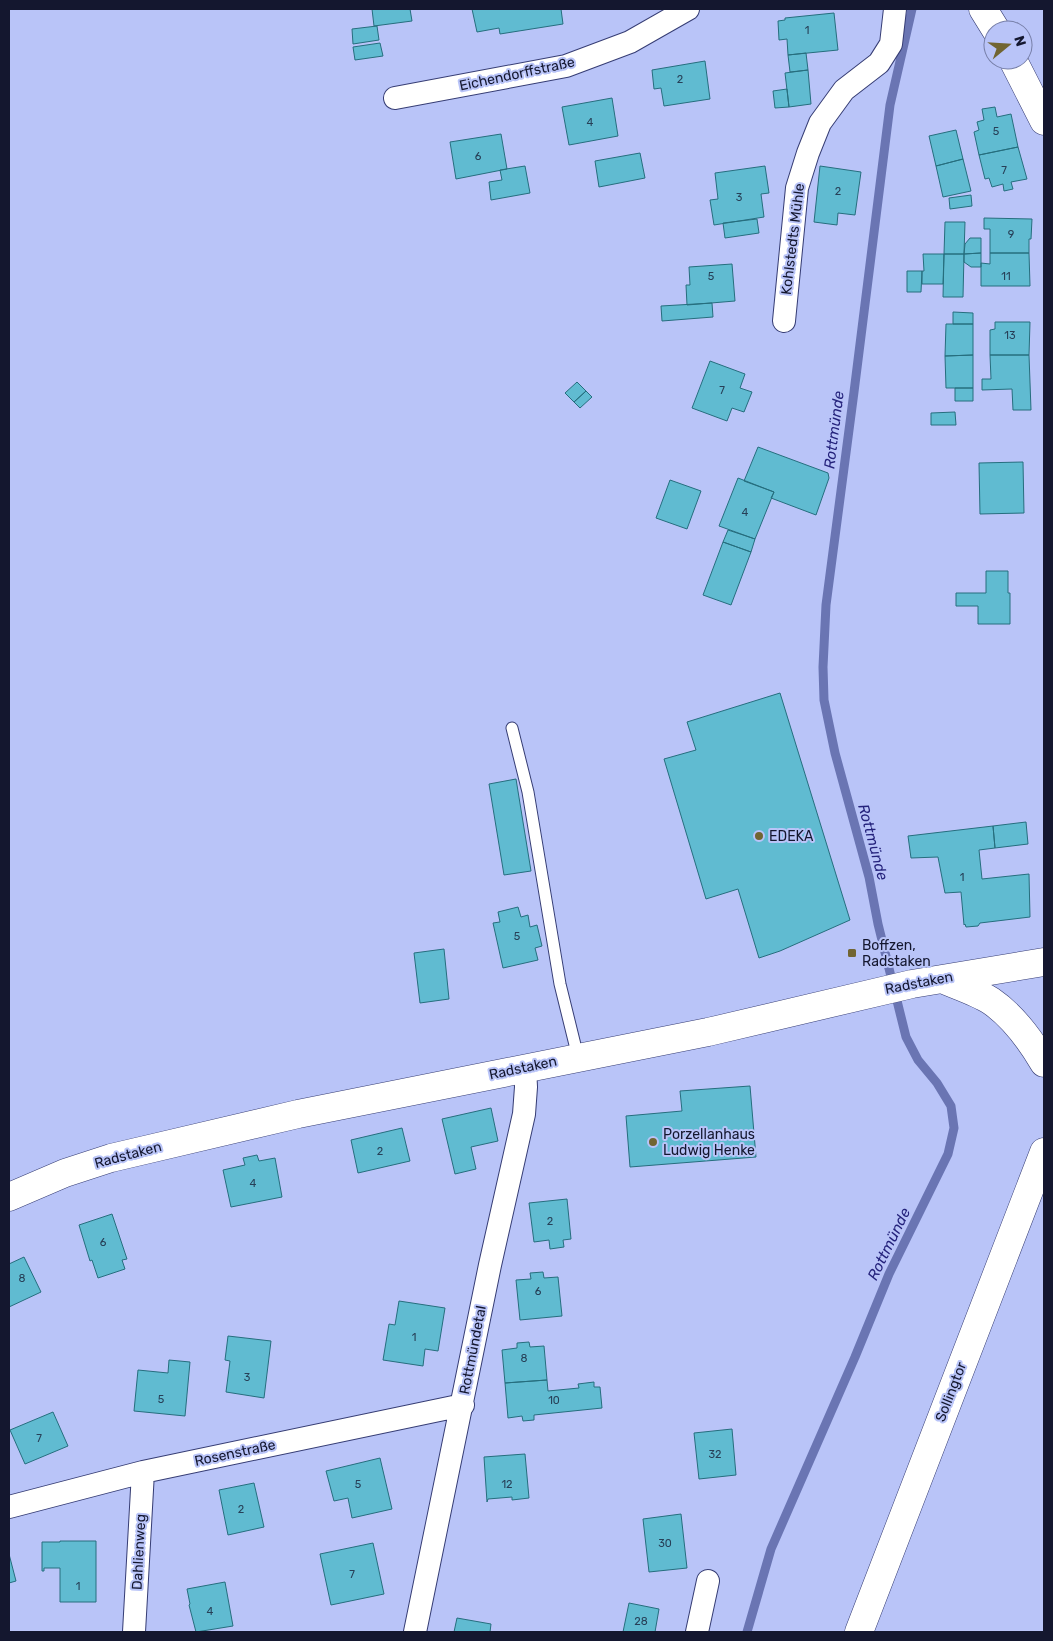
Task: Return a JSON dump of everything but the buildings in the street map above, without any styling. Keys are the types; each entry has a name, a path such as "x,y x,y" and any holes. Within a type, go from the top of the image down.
{"main road":[{"path":"982,9 989,20"},
{"path":"1018,70 1044,121"},
{"name":"Radstaken","path":"9,1197 111,1158 298,1114 708,1032 912,984 1044,962"},
{"path":"942,979 992,1002 1029,1039 1044,1063"},
{"name":"Sollingtor","path":"859,1632 1044,1152"}],"street":[{"name":"Eichendorffstraße","path":"395,98 566,66 630,42 688,9"},
{"name":"Kohlstedts Mühle","path":"784,321 797,188 808,153 820,123 844,90 879,63 891,44 895,9"},
{"name":"Rottmündetal","path":"415,1632 463,1405 490,1265 524,1114 525,1068"},
{"name":"Rosenstraße","path":"9,1507 143,1472 463,1405"},
{"name":"Dahlienweg","path":"134,1632 143,1472"},
{"path":"697,1632 708,1581"}],"lane":[{"path":"512,728 528,792 560,984 578,1057"}],"waterway":[{"name":"Rottmünde","path":"747,1632 771,1549 889,1274 948,1154 954,1128 951,1106 937,1083 918,1060 906,1037 878,924 869,877 835,753 824,700 823,667 826,605 890,105 912,9"}],"place":[{"name":"EDEKA","path":"759,836"},
{"name":"Boffzen, Radstaken","path":"852,953"},
{"name":"Porzellanhaus Ludwig Henke","path":"653,1142"}]}
